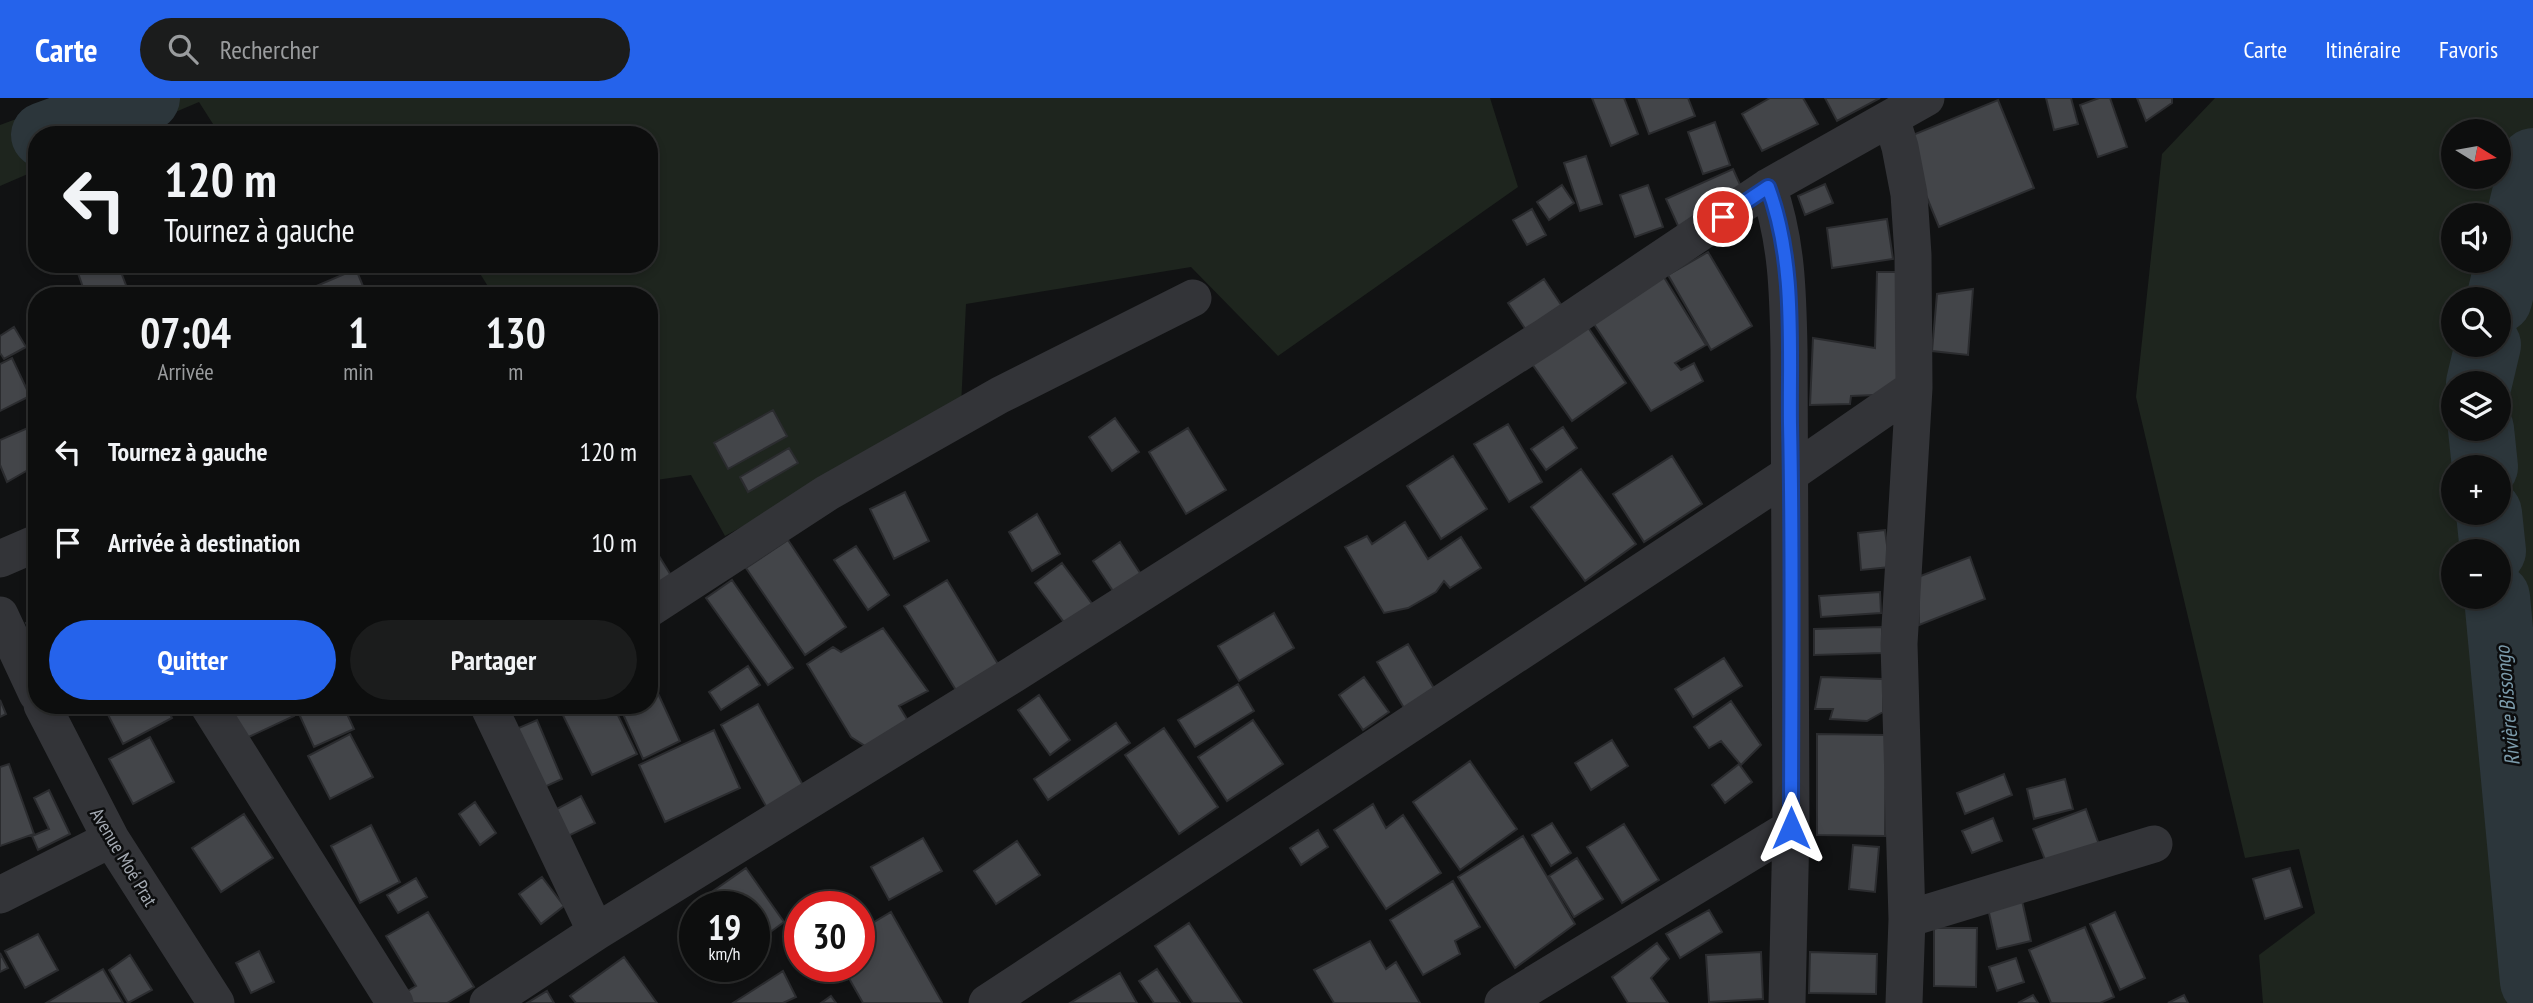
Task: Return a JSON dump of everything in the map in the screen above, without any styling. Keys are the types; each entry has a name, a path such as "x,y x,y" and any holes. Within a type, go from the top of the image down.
{"street":[{"path":"488,1003 596,932 1026,667 1546,336 1768,187 1926,98"},
{"path":"1891,118 1909,194 1913,256 1914,388 1899,643 1907,919 1904,1003"},
{"path":"1768,187 1777,212 1787,270 1791,473 1791,828 1787,1003"},
{"path":"658,603 827,493 1000,395 1193,298"},
{"path":"987,1003 1791,473 1914,388"},
{"path":"0,559 28,547"},
{"path":"4,637 28,678"},
{"name":"Avenue Moé Prat","path":"47,714 111,839 216,1003"},
{"path":"214,714 394,1003"},
{"path":"497,714 596,932"},
{"path":"1503,1003 1791,828"},
{"path":"0,895 111,839"},
{"path":"1907,919 2154,844"}],"shaded area":[{"path":"73,98 1490,98 1518,187 1278,356 1191,267 966,304 961,406 725,536 691,475 658,480 658,287 488,287 480,273 658,273 658,126 214,126 199,102 142,126 28,126 28,174 0,186 0,125"},
{"path":"2215,98 2533,98 2533,1003 2263,1003 2259,955 2315,913 2299,849 2245,858 2136,397 2162,154"}],"building":[{"path":"1592,98 1624,98 1638,134 1611,146"},
{"path":"1636,98 1688,98 1695,116 1649,134"},
{"path":"1770,98 1803,98 1818,124 1762,151 1742,114"},
{"path":"1825,98 1880,98 1837,121"},
{"path":"2046,98 2071,98 2078,124 2054,130"},
{"path":"2099,98 2110,98 2127,147 2098,157 2080,105"},
{"path":"2137,98 2172,98 2172,103 2146,121"},
{"path":"1998,100 2034,188 1939,227 1903,139"},
{"path":"1715,122 1730,165 1703,174 1688,132"},
{"path":"1586,156 1602,204 1580,211 1564,163"},
{"path":"1733,169 1746,198 1679,228 1666,199"},
{"path":"1825,184 1833,203 1805,215 1798,196"},
{"path":"1562,185 1574,203 1549,220 1537,202"},
{"path":"1648,185 1663,227 1635,237 1620,195"},
{"path":"1532,209 1546,235 1527,245 1513,220"},
{"path":"1887,219 1893,259 1832,268 1827,228"},
{"path":"1708,252 1752,326 1711,350 1668,275"},
{"path":"1877,272 1901,272 1899,394 1851,396 1850,404 1810,405 1813,338 1875,348"},
{"path":"78,273 121,273 127,287 83,287"},
{"path":"347,273 358,273 363,287 314,287"},
{"path":"1662,274 1706,345 1675,363 1681,370 1694,363 1703,381 1651,411 1592,321"},
{"path":"1544,279 1568,315 1532,339 1508,303"},
{"path":"1973,289 1968,355 1932,351 1937,294"},
{"path":"1585,323 1626,383 1572,421 1530,361"},
{"path":"14,327 26,347 4,359 0,353 0,336"},
{"path":"12,358 28,397 0,411 0,364"},
{"path":"773,410 787,436 728,469 714,443"},
{"path":"1115,418 1139,452 1112,471 1089,437"},
{"path":"1508,424 1542,482 1509,502 1474,444"},
{"path":"1563,427 1577,448 1546,470 1531,449"},
{"path":"28,428 28,470 7,482 0,465 0,440"},
{"path":"1188,428 1226,490 1186,514 1149,452"},
{"path":"789,448 798,463 748,492 740,477"},
{"path":"1453,456 1487,509 1441,539 1407,486"},
{"path":"1672,456 1702,504 1644,542 1613,494"},
{"path":"1581,469 1636,544 1585,581 1531,507"},
{"path":"905,492 929,541 894,559 870,509"},
{"path":"1037,514 1060,554 1032,571 1009,532"},
{"path":"1405,522 1428,559 1461,537 1481,568 1450,588 1444,581 1436,592 1408,608 1384,613 1345,547 1367,536 1372,544"},
{"path":"1885,530 1890,567 1861,570 1858,533"},
{"path":"788,540 846,627 805,655 746,568"},
{"path":"1120,542 1144,579 1117,597 1093,561"},
{"path":"856,546 889,595 868,610 834,560"},
{"path":"658,554 672,577 658,586"},
{"path":"1970,557 1985,599 1919,625 1918,577"},
{"path":"1062,563 1093,605 1066,625 1035,583"},
{"path":"732,580 793,668 768,685 706,598"},
{"path":"947,580 1001,669 959,695 904,606"},
{"path":"1880,592 1881,613 1821,617 1819,596"},
{"path":"1274,613 1294,648 1239,681 1218,646"},
{"path":"1882,627 1883,653 1814,655 1814,629"},
{"path":"883,628 928,691 899,706 910,724 873,751 851,737 807,664 833,647 841,652"},
{"path":"1408,644 1435,690 1404,708 1377,662"},
{"path":"1724,658 1742,686 1693,717 1675,689"},
{"path":"748,666 760,685 721,710 709,692"},
{"path":"1364,677 1389,712 1363,730 1339,695"},
{"path":"1821,677 1883,679 1883,712 1867,721 1830,719 1833,709 1815,709"},
{"path":"1238,684 1254,711 1195,747 1178,720"},
{"path":"658,693 680,741 643,759 623,714 658,714"},
{"path":"1039,695 1070,740 1050,755 1018,710"},
{"path":"0,700 6,714 0,717"},
{"path":"1731,701 1761,745 1741,765 1721,741 1709,748 1694,727"},
{"path":"758,704 804,787 767,808 721,725"},
{"path":"108,714 170,714 172,718 123,744"},
{"path":"228,714 293,714 294,716 240,741"},
{"path":"299,714 347,714 354,729 314,747"},
{"path":"562,714 617,714 637,754 592,775"},
{"path":"537,720 562,779 540,789 514,730"},
{"path":"1253,720 1283,764 1227,801 1198,757"},
{"path":"1116,723 1130,743 1048,800 1034,779"},
{"path":"1164,728 1218,807 1179,834 1125,755"},
{"path":"714,730 740,788 665,822 639,765"},
{"path":"350,734 373,777 330,799 308,756"},
{"path":"1817,734 1886,735 1885,836 1817,835"},
{"path":"150,737 174,782 133,804 109,759"},
{"path":"1612,740 1628,766 1591,790 1575,763"},
{"path":"1470,761 1517,829 1460,870 1413,802"},
{"path":"9,764 34,834 0,846 0,767"},
{"path":"1739,764 1752,782 1725,803 1712,785"},
{"path":"2004,774 2012,795 1965,814 1957,793"},
{"path":"2065,779 2073,809 2034,819 2027,789"},
{"path":"49,790 70,834 38,850 32,836 49,829 34,798"},
{"path":"581,796 595,823 566,837 553,811"},
{"path":"475,802 496,833 480,845 459,814"},
{"path":"1373,804 1386,828 1403,815 1441,873 1386,909 1334,830"},
{"path":"2086,809 2101,850 2049,870 2033,829"},
{"path":"244,814 273,858 221,892 192,848"},
{"path":"1993,818 2002,841 1972,853 1962,831"},
{"path":"1552,823 1571,853 1551,866 1532,835"},
{"path":"1624,824 1659,880 1622,903 1587,847"},
{"path":"371,825 400,882 360,903 331,846"},
{"path":"1318,830 1328,847 1301,865 1290,848"},
{"path":"1523,836 1575,924 1515,968 1458,877"},
{"path":"923,838 942,871 889,900 871,867"},
{"path":"1017,841 1040,875 996,904 974,871"},
{"path":"1853,845 1879,847 1875,892 1849,889"},
{"path":"1577,858 1603,899 1574,917 1549,876"},
{"path":"746,868 762,891 713,891"},
{"path":"2290,868 2302,907 2265,919 2253,879"},
{"path":"542,877 564,906 541,924 519,894"},
{"path":"416,878 427,897 398,913 387,895"},
{"path":"1453,881 1480,927 1455,941 1460,954 1423,975 1390,920"},
{"path":"2021,896 2031,941 1997,949 1987,904"},
{"path":"770,902 784,922 770,932"},
{"path":"1709,910 1722,932 1680,958 1666,934"},
{"path":"428,912 474,987 447,1003 413,1003 406,992 416,986 386,936"},
{"path":"891,912 941,1003 863,1003 851,982 875,982 875,922"},
{"path":"2115,912 2145,978 2120,990 2090,924"},
{"path":"1189,923 1242,1003 1193,1003 1155,946"},
{"path":"2085,927 2114,997 2100,1003 2051,1003 2029,950"},
{"path":"1934,928 1977,928 1976,987 1934,986"},
{"path":"38,934 58,970 25,988 5,951"},
{"path":"1370,941 1386,969 1396,962 1420,1003 1334,1003 1314,970"},
{"path":"1657,943 1669,959 1651,978 1668,1003 1628,1003 1612,977"},
{"path":"259,951 274,982 251,993 236,963"},
{"path":"1761,952 1763,999 1709,1002 1706,955"},
{"path":"1810,952 1877,954 1876,994 1809,993"},
{"path":"0,953 8,968 0,972"},
{"path":"130,955 152,990 128,1003 109,970"},
{"path":"624,957 657,1003 576,1003 570,996"},
{"path":"2016,958 2024,982 1997,991 1989,967"},
{"path":"103,969 123,1003 46,1003"},
{"path":"1157,969 1180,1003 1154,1003 1139,981"},
{"path":"783,971 784,982 788,982 796,997 783,1003 733,1003 770,982"},
{"path":"1120,973 1137,1003 1070,1003"},
{"path":"547,991 554,1003 527,1003"},
{"path":"2033,995 2038,1003 2018,1003"},
{"path":"2184,995 2188,1003 2168,1003"},
{"path":"831,996 836,1003 821,1003"}],"waterway":[{"path":"69,126 147,98"},
{"name":"Rivière Bissongo","path":"2502,287 2533,161"},
{"name":"Rivière Bissongo","path":"2482,371 2485,357"},
{"name":"Rivière Bissongo","path":"2482,441 2484,455"},
{"name":"Rivière Bissongo","path":"2490,525 2492,539"},
{"name":"Rivière Bissongo","path":"2498,609 2533,982"}],"route":[{"path":"1723,217 1768,187 1777,212 1787,270 1791,473 1791,828"}]}
